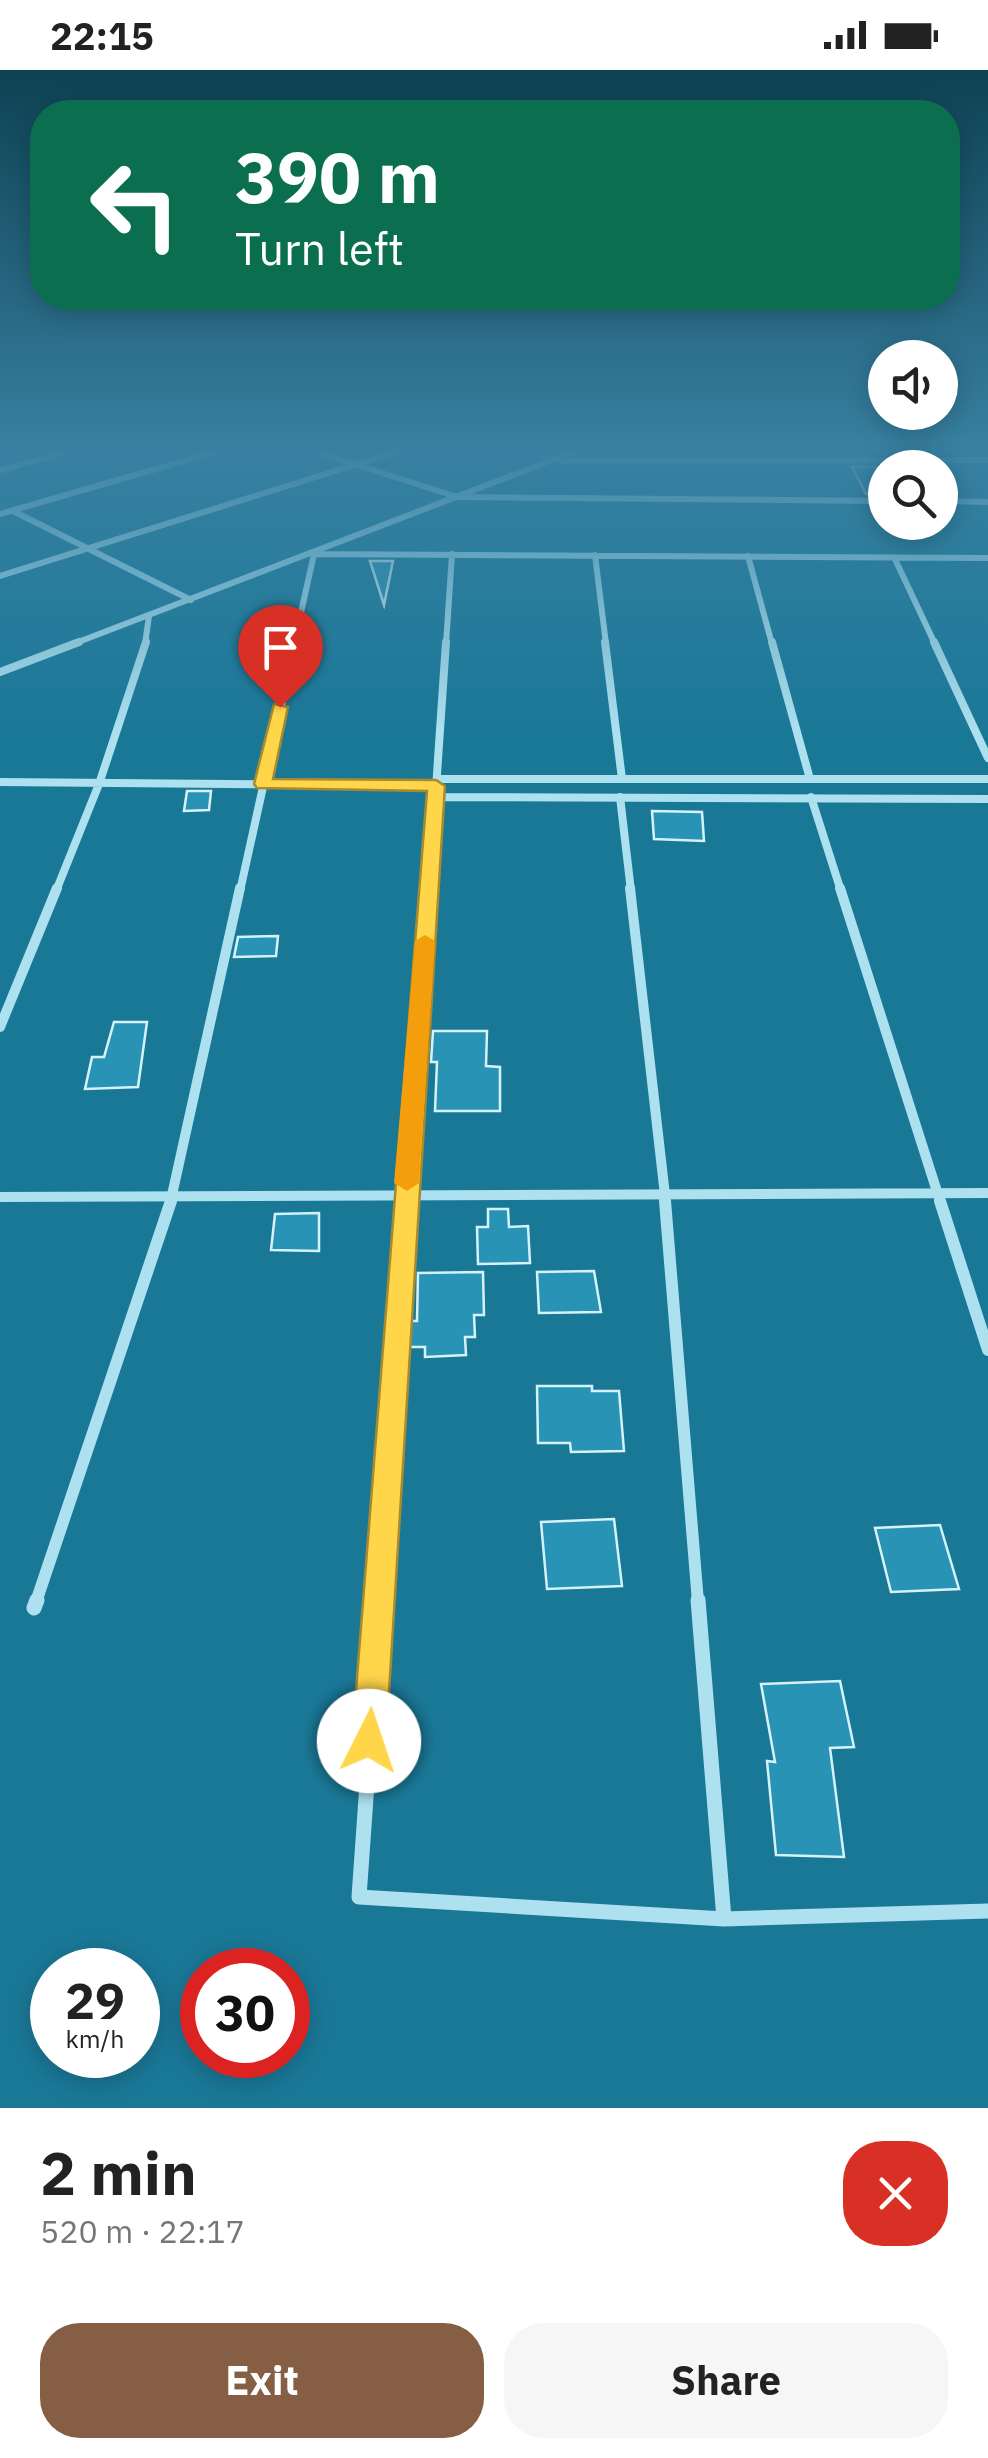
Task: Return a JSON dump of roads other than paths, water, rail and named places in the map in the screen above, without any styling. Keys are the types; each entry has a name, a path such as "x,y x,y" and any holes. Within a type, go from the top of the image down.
{"street":[{"path":"78,544 191,600"},
{"path":"0,576 104,544"},
{"path":"0,672 338,544"},
{"path":"314,554 988,558"},
{"path":"34,1608 172,1197 314,554"},
{"path":"452,554 358,1897 724,1918 988,1911"},
{"path":"596,555 622,779"},
{"path":"748,556 810,778"},
{"path":"894,557 988,758"},
{"path":"0,1027 99,784 150,630 150,616"},
{"path":"436,787 622,779 988,779"},
{"path":"0,782 436,787 620,797 988,799"},
{"path":"620,797 665,1197 724,1918"},
{"path":"811,798 988,1350"},
{"path":"0,1197 988,1194"}]}
